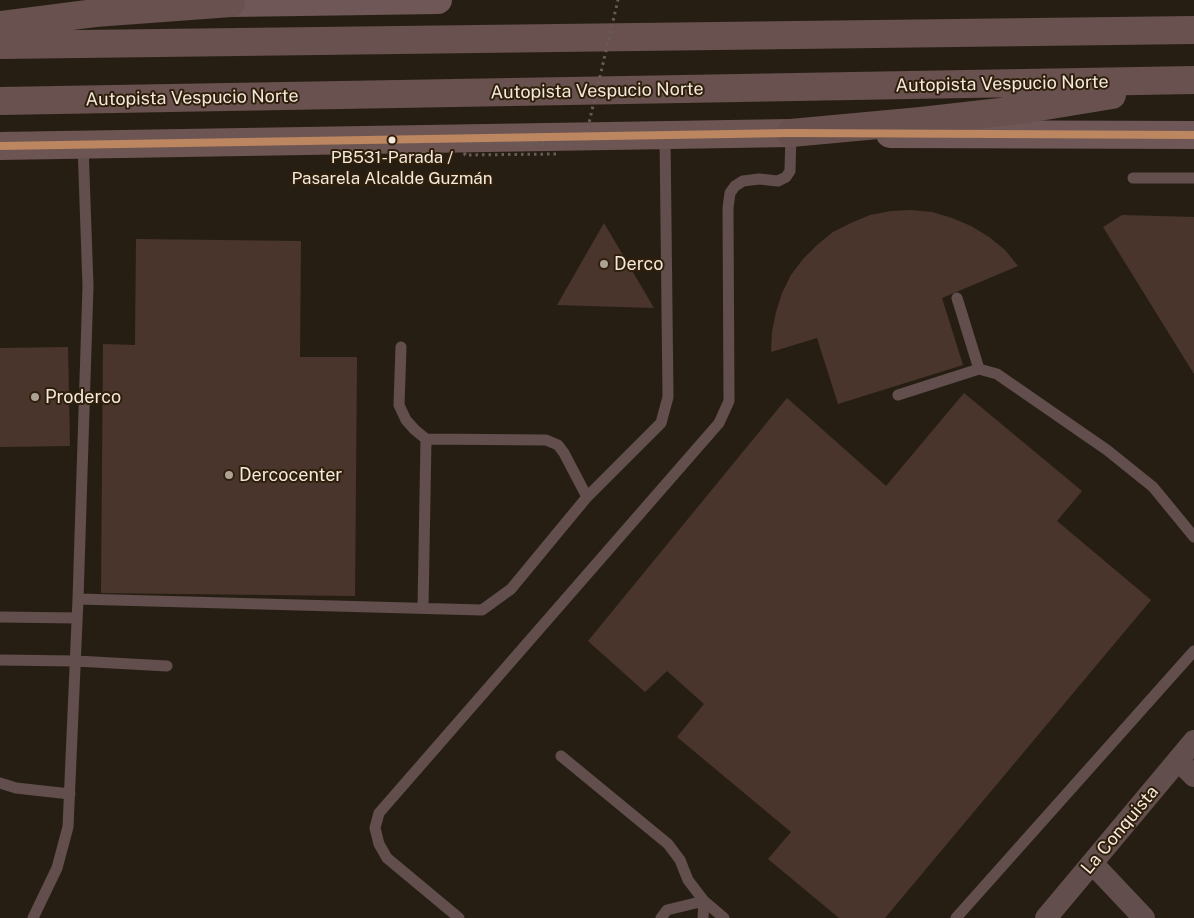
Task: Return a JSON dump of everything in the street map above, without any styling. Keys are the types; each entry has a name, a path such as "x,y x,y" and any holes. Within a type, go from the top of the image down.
{"highway":[{"path":"0,25 95,13 231,3"},
{"path":"0,45 1194,30"},
{"path":"791,133 1027,109 1194,80"},
{"name":"Autopista Vespucio Norte","path":"0,101 1194,80"}],"main road":[{"path":"155,0 231,3 438,0"},
{"path":"0,146 791,133 1194,135"}],"street":[{"name":"La Conquista","path":"1046,918 1194,741"},
{"path":"1178,760 1194,776"},
{"path":"1092,863 1144,918"}],"lane":[{"path":"459,918 388,858 379,844 375,828 379,813 719,423 729,401 728,208 730,193 735,186 743,181 759,179 778,181 786,177 790,171 791,133"},
{"path":"78,599 482,610 511,590 587,497 661,423 668,397 664,136"},
{"path":"33,918 57,868 68,827 76,661 88,286 83,145"},
{"path":"1133,178 1194,178"},
{"path":"957,298 979,369"},
{"path":"401,348 399,405 406,420 426,439 546,440 558,446 564,454 587,497"},
{"path":"898,395 979,369 997,374 1107,450 1153,487 1194,538"},
{"path":"423,608 426,439"},
{"path":"0,617 77,618"},
{"path":"956,918 1194,652"},
{"path":"0,660 76,661 167,666"},
{"path":"561,756 668,844 680,860 688,880 704,901 724,918"},
{"path":"0,783 16,788 70,794"},
{"path":"661,918 667,910 704,901"},
{"path":"703,918 704,901"}],"path":[{"path":"556,154 465,155 464,143 584,144 618,0"}],"building":[{"path":"911,210 932,212 971,226 1005,250 1018,266 942,298 963,365 838,404 817,338 771,352 772,332 782,293 791,275 803,259 833,232 870,215"},
{"path":"1122,215 1194,217 1194,374 1103,227"},
{"name":"Derco","path":"604,223 654,308 557,305"},
{"name":"Dercocenter","path":"136,239 301,241 300,357 357,357 355,596 101,593 103,344 135,345"},
{"name":"Proderco","path":"68,347 70,446 0,447 0,348"},
{"path":"964,393 1082,491 1057,521 1151,600 885,918 839,918 768,859 791,832 677,737 704,704 667,671 645,692 588,641 787,398 886,486"}],"transit line":[{"path":"0,146 791,133 1194,135"}],"place":[{"name":"PB531-Parada / Pasarela Alcalde Guzmán","path":"392,140"},
{"name":"Derco","path":"604,264"},
{"name":"Proderco","path":"35,397"},
{"name":"Dercocenter","path":"229,475"}]}
